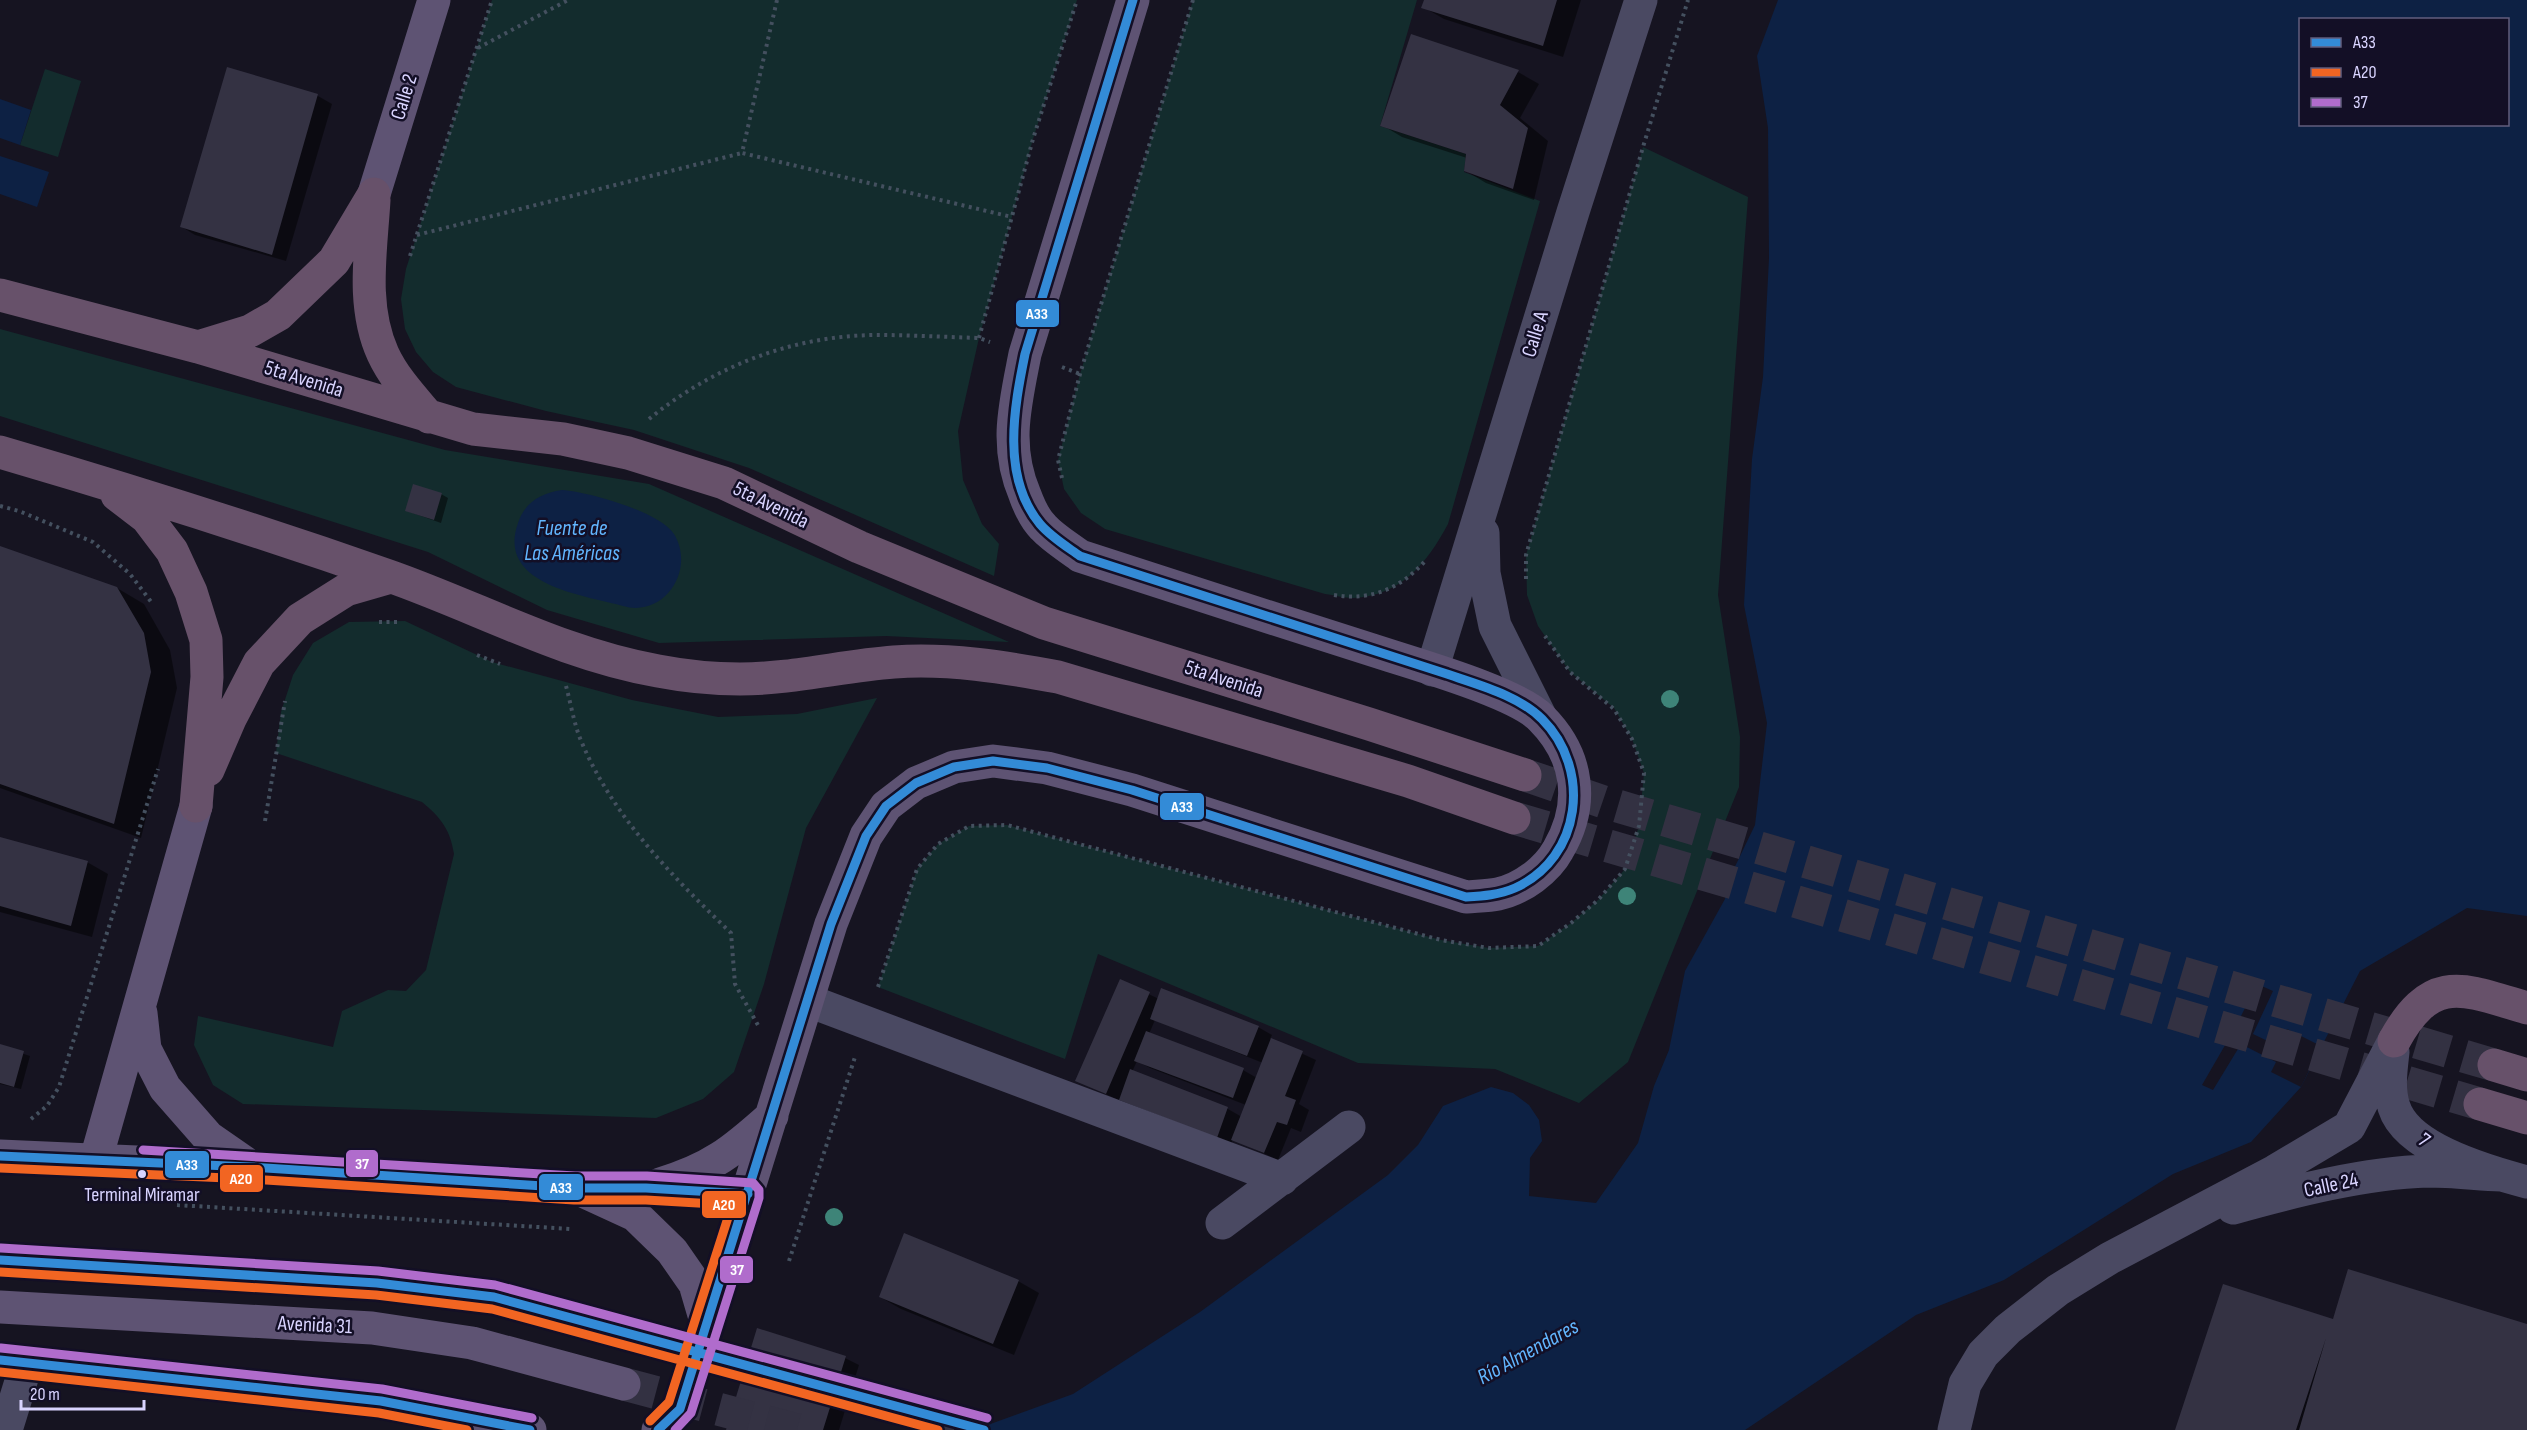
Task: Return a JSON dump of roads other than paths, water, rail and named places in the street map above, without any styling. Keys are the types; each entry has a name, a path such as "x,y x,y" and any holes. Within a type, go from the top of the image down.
{"highway":[{"path":"198,347 250,331 278,315 334,261 374,194"},
{"path":"374,194 369,296 373,327 383,356 402,385 429,417"},
{"name":"5ta Avenida","path":"0,295 198,347 473,429 563,440 628,453 724,483 859,547 1044,622 1370,724 1525,776"},
{"path":"0,452 96,480 391,577 564,647 604,659 660,672 739,679 800,675 894,662 931,662 1007,668 1058,677 1408,781 1514,818"},
{"path":"96,480 147,518 172,551 191,592 206,640 196,806"},
{"path":"196,806 230,719 259,663 300,619 346,590 391,577"},
{"path":"2394,1041 2405,1021 2419,1006 2429,997 2444,991 2460,990 2527,1008"},
{"path":"2494,1065 2527,1075"},
{"path":"2480,1104 2527,1118"}],"main road":[{"name":"Calle 2","path":"374,194 434,0"},
{"path":"658,1430 680,1409 791,1059 831,924 866,836 886,806 916,783 954,767 993,761 1047,768 1132,790 1466,897 1499,894 1529,881 1553,859 1569,832 1576,801 1573,770 1560,740 1540,716 1512,700 1432,670 1080,556 1043,528 1030,507 1015,472 1011,441 1025,354 1131,4"},
{"path":"96,1159 196,806"},
{"path":"140,1002 145,1049 165,1088 208,1137 251,1167"},
{"path":"646,1188 710,1166 740,1145 772,1116"},
{"path":"0,1156 251,1167 575,1188 646,1188 748,1194"},
{"path":"575,1188 635,1215 672,1251 695,1284 707,1325"},
{"path":"0,1260 377,1283 494,1297 640,1338"},
{"name":"Avenida 31","path":"0,1308 372,1328 472,1343 624,1384"},
{"path":"14,1361 381,1401 531,1430"}],"street":[{"name":"Calle A","path":"1432,670 1641,0"},
{"path":"1482,507 1484,573 1495,626 1540,716"},
{"path":"809,1001 1282,1179"},
{"name":"7","path":"2394,1041 2391,1094 2398,1117 2416,1135 2446,1156 2514,1179"},
{"name":"Calle 24","path":"1954,1430 1965,1384 1983,1354 2008,1329 2058,1290 2164,1228 2275,1171 2349,1127 2394,1041"},
{"path":"1222,1223 1349,1127"},
{"name":"Calle 24","path":"2164,1228 2264,1199 2385,1174 2430,1171 2514,1179"},
{"path":"6,1430 14,1361"}],"water":[{"name":"Río Almendares","path":"1778,0 2527,0 2527,916 2467,908 2360,971 2301,1087 2251,1142 2173,1174 2004,1280 1916,1315 1745,1430 974,1430 1073,1394 1200,1312 1388,1175 1418,1145 1443,1106 1491,1087 1513,1093 1529,1105 1539,1120 1542,1141 1530,1158 1529,1196 1596,1203 1638,1143 1654,1086 1669,1050 1685,971 1725,899 1729,879 1755,825 1767,723 1744,605 1752,459 1763,377 1769,258 1768,128 1757,56"},
{"path":"0,99 31,110 20,145 0,138"},
{"path":"0,156 49,172 37,207 0,194"},
{"name":"Fuente de Las Américas","path":"562,490 606,499 640,511 666,526 674,534 680,548 681,562 672,588 663,598 651,605 638,608 623,606 566,591 547,584 531,574 520,561 515,544 518,523 529,504 547,493"}],"tunnel":[{"path":"1525,775 1604,802 2494,1065"},
{"path":"1514,818 2480,1104"},
{"path":"640,1338 984,1430"},
{"path":"624,1384 797,1430"}],"place":[{"name":"Terminal Miramar","path":"142,1174"}]}
